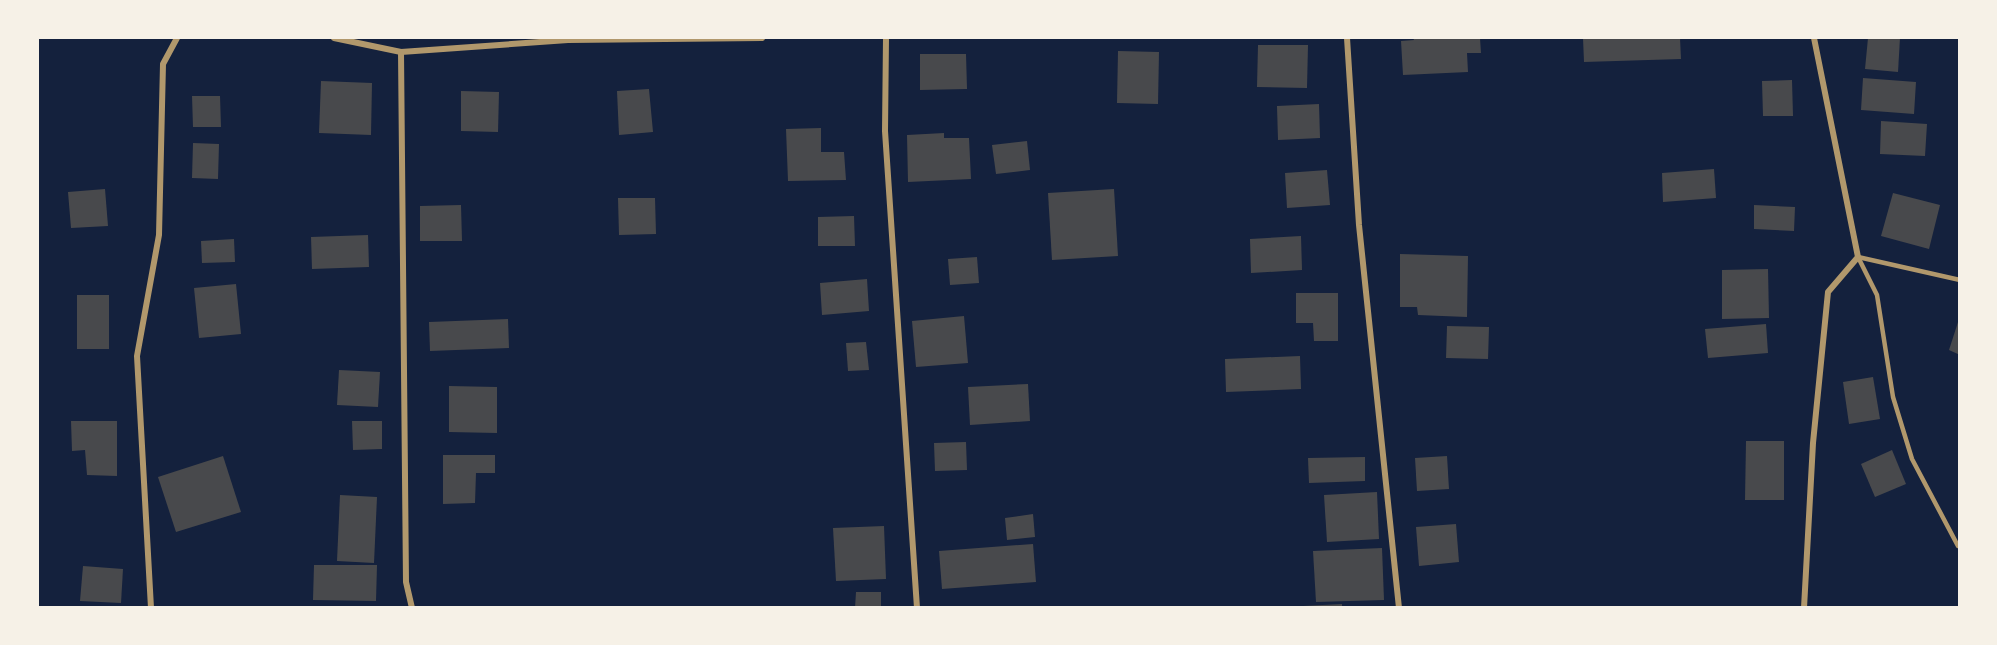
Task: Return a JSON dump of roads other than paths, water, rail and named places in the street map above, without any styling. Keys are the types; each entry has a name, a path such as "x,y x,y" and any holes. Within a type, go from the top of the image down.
{"street":[{"path":"151,608 137,356 159,235 163,64 177,38"},
{"path":"334,38 401,52 568,39 762,38"},
{"path":"886,38 885,131 917,608"},
{"path":"1347,38 1359,225 1399,608"},
{"path":"1804,608 1813,443 1828,292 1858,257 1814,38"},
{"path":"401,52 406,582 412,608"}],"lane":[{"path":"1858,257 1959,280"},
{"path":"1858,257 1876,295 1893,397 1912,459 1958,546"}]}
